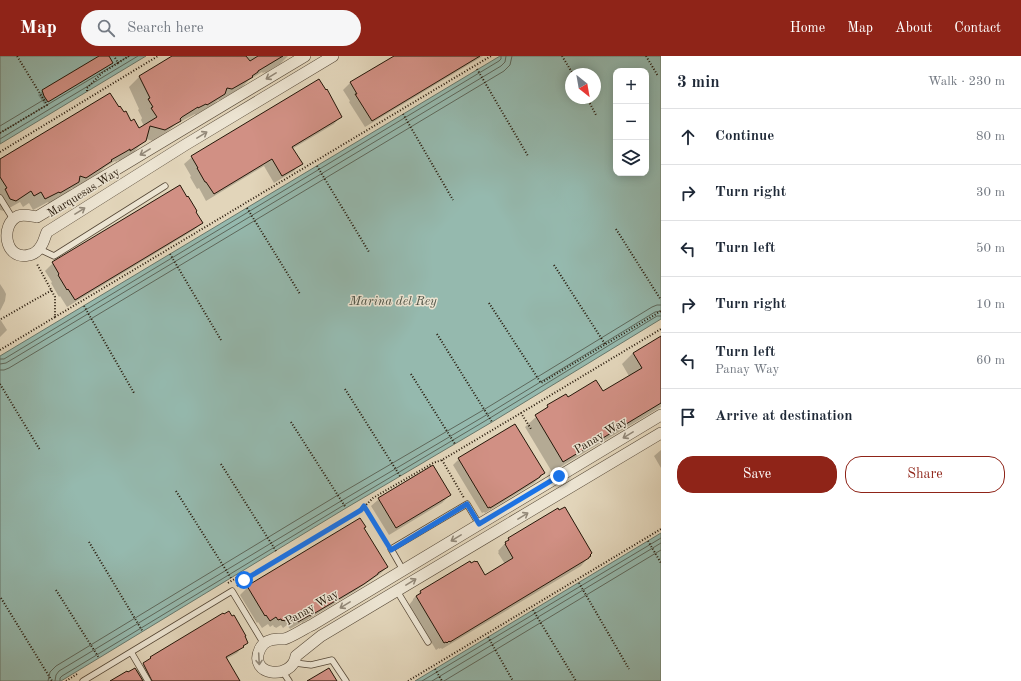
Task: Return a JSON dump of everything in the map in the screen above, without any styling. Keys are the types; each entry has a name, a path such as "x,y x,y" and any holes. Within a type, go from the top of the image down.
{"street":[{"name":"Marquesas Way","path":"13,219 24,215 37,217 304,56"},
{"path":"304,56 312,69"},
{"name":"Marquesas Way","path":"35,252 42,244 47,232 185,145 333,56"},
{"path":"178,132 185,145"},
{"path":"13,219 8,223 5,229 5,242 8,248 19,255 25,256 35,252"},
{"name":"Panay Way","path":"264,644 270,640 284,639 312,624 661,415"},
{"path":"264,644 258,656 259,665 263,671 270,676 287,678 295,663 296,656 321,636 661,433"}],"lane":[{"path":"35,252 54,256 165,186"},
{"path":"0,198 13,219"},
{"path":"403,570 391,550 467,504 479,524"},
{"path":"83,681 232,591 264,644"},
{"path":"397,591 428,642"},
{"path":"131,652 148,681"},
{"path":"295,663 311,665 332,660 346,681"}],"path":[{"path":"0,133 47,105 17,56"},
{"path":"114,56 118,63"},
{"path":"87,91 87,88 102,73 129,56"},
{"path":"0,152 158,56"},
{"path":"0,350 491,56"},
{"path":"562,56 569,68"},
{"path":"646,56 658,76"},
{"path":"478,69 528,156"},
{"path":"590,104 596,115"},
{"path":"403,114 454,200"},
{"path":"317,166 369,252"},
{"path":"247,208 300,294"},
{"path":"616,229 661,300"},
{"path":"35,252 55,297 55,317"},
{"path":"170,254 221,340"},
{"path":"554,265 605,344"},
{"path":"1,319 52,290"},
{"path":"489,303 541,383 661,311"},
{"path":"84,306 134,393"},
{"path":"232,591 244,580 361,510 373,498 433,463 442,460 661,329"},
{"path":"437,334 492,422"},
{"path":"411,374 455,444"},
{"path":"0,384 40,450"},
{"path":"345,389 400,476"},
{"path":"521,413 531,429"},
{"path":"291,422 346,508"},
{"path":"442,460 467,504"},
{"path":"221,464 276,551"},
{"path":"176,491 231,578"},
{"path":"364,506 391,550"},
{"path":"408,681 661,529"},
{"path":"648,541 661,563"},
{"path":"89,542 143,632"},
{"path":"579,583 629,669"},
{"path":"56,590 99,658"},
{"path":"1,598 52,681"},
{"path":"533,610 576,681"},
{"path":"488,637 514,681"},
{"path":"435,669 442,681"}],"water":[{"path":"0,56 146,56 0,144"},
{"name":"Marina del Rey","path":"500,56 661,56 661,319 61,681 0,681 0,356"},
{"path":"661,533 661,681 415,681"}],"building":[{"path":"99,56 109,56 113,63 48,102 42,90"},
{"path":"172,56 246,56 250,61 258,56 283,56 258,71 252,76 253,77 232,89 227,88 225,94 207,105 198,107 182,117 180,119 181,121 165,130 150,126 146,141 111,160 112,161 86,178 80,176 79,182 60,193 59,192 45,199 41,192 34,196 31,191 16,201 10,199 5,189 7,188 0,177 0,159 110,93 119,107 120,106 124,112 126,111 131,121 134,119 139,128 157,117 151,108 153,107 148,99 150,98 139,76"},
{"path":"394,56 480,56 372,121 355,94 357,94 350,82"},
{"path":"319,79 326,90 327,89 342,117 292,147 303,164 282,176 272,159 214,194 205,182 191,156"},
{"path":"180,185 203,223 75,300 68,289 67,290 52,262"},
{"path":"661,336 661,403 563,462 535,415 548,407 547,405 566,394 568,397 596,380 603,391 642,368 633,353"},
{"path":"515,424 545,473 488,508 458,458"},
{"path":"433,465 451,495 396,528 378,498"},
{"path":"565,507 592,553 590,555 591,556 450,642 444,643 416,596 421,593 420,591 470,561 471,563 477,561 485,575 513,558 505,544 505,542 509,540 508,538 558,508 559,510"},
{"path":"360,518 366,527 364,528 388,567 364,584 298,622 295,618 290,621 289,618 282,621 281,619 278,620 276,617 270,621 266,615 265,616 247,586"},
{"path":"229,611 232,616 234,615 246,636 248,643 243,646 244,647 226,657 240,681 152,681 143,663 151,658 150,657 223,613 224,614"},
{"path":"135,668 143,681 110,681 127,671 128,672"},
{"path":"329,668 337,681 307,681"}],"route":[{"path":"244,580 361,510 364,506 391,550 467,504 479,524 559,476"}]}
